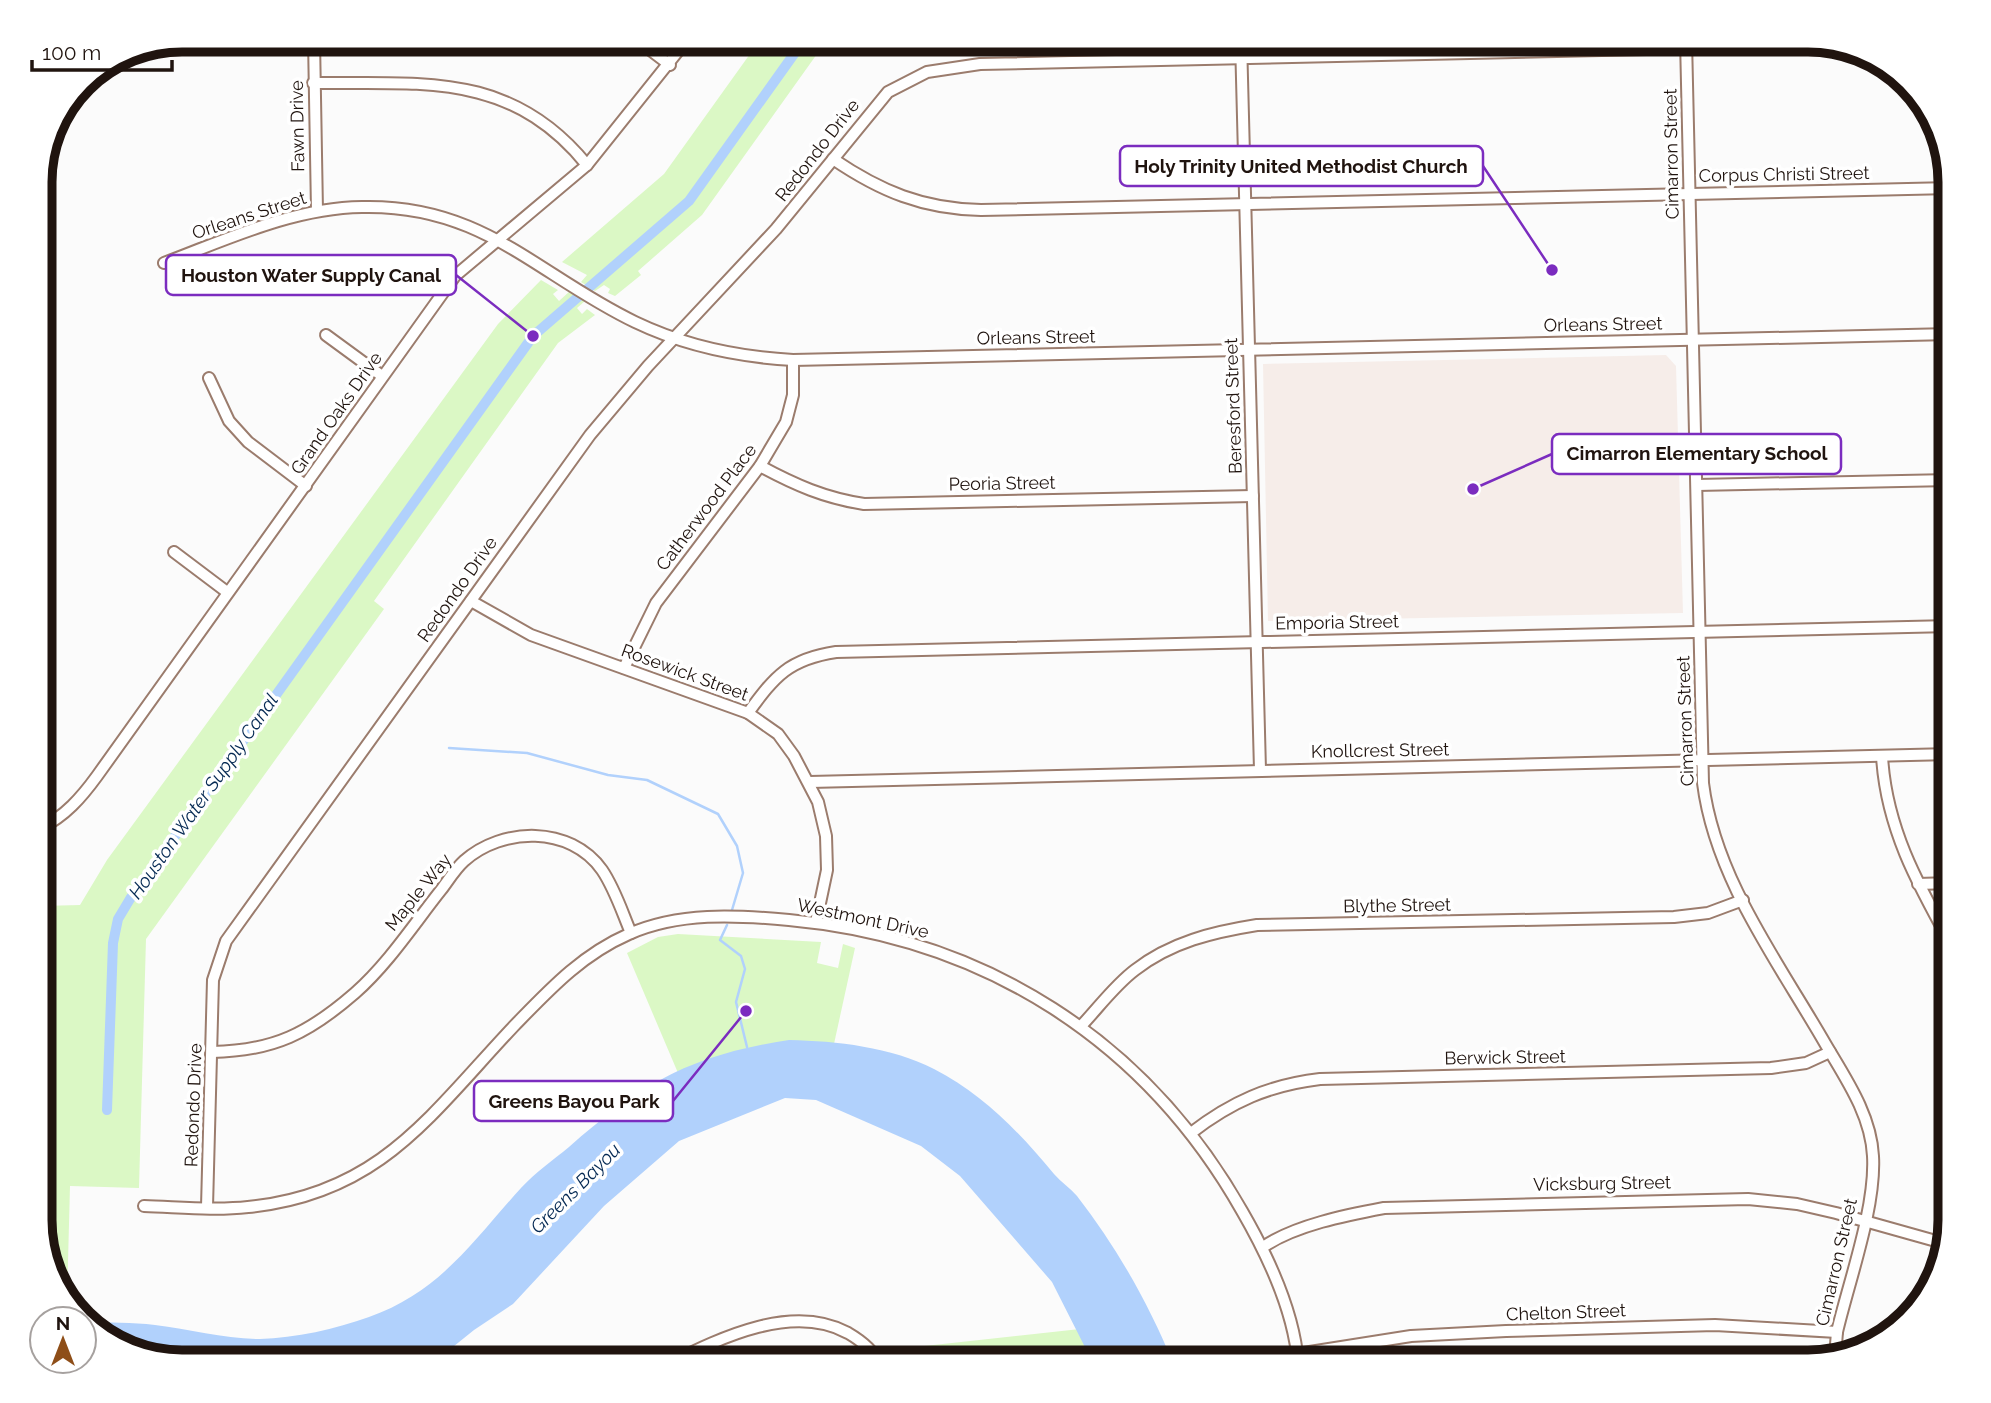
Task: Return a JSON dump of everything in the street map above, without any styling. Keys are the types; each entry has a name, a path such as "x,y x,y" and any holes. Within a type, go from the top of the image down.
{"street":[{"name":"Fawn Drive","path":"314,52 317,211"},
{"path":"653,52 670,65"},
{"name":"Grand Oaks Drive","path":"53,822 79,800 455,276 587,164 679,52"},
{"name":"Beresford Street","path":"1241,52 1260,770"},
{"name":"Redondo Drive","path":"207,1207 213,980 226,941 590,435 675,337 776,229 888,92 916,76 944,68 980,64 1241,60 1464,52"},
{"name":"Cimarron Street","path":"1686,52 1703,761 1710,826 1716,847 1743,901 1852,1089 1869,1129 1873,1175 1836,1332 1835,1347"},
{"path":"313,83 431,84 466,88 512,103 545,122 565,137 587,164"},
{"name":"Corpus Christi Street","path":"833,159 868,183 908,201 945,209 1938,188"},
{"name":"Orleans Street","path":"164,263 273,222 317,211 361,206 396,208 452,220 498,239 592,298 636,322 675,337 753,357 793,360 1938,334"},
{"path":"326,335 382,376"},
{"name":"Catherwood Place","path":"624,668 656,603 761,466 786,422 793,394 793,360"},
{"path":"209,378 229,421 248,442 306,486"},
{"name":"Peoria Street","path":"761,466 799,488 832,499 864,504 1253,496"},
{"path":"1697,485 1938,480"},
{"path":"174,552 227,593"},
{"name":"Rosewick Street","path":"471,601 531,635 748,713 778,734 810,782 826,836 827,870 816,922"},
{"name":"Emporia Street","path":"748,713 771,681 788,666 814,655 836,652 1256,640 1938,626"},
{"name":"Knollcrest Street","path":"810,782 1938,754"},
{"path":"1882,756 1891,820 1918,884 1938,920"},
{"name":"Maple Way","path":"212,1052 246,1051 282,1042 323,1017 357,991 463,861 491,842 527,834 550,837 577,849 601,869 631,933"},
{"path":"1918,884 1938,883"},
{"name":"Blythe Street","path":"1082,1025 1135,970 1178,945 1209,933 1257,925 1674,916 1708,913 1743,901"},
{"name":"Westmont Drive","path":"144,1206 244,1208 291,1201 332,1188 370,1169 401,1146 559,979 589,955 631,933 676,920 718,916 816,922 934,951 1022,988 1082,1025 1119,1056 1191,1133 1221,1172 1263,1247 1282,1298 1296,1350"},
{"name":"Berwick Street","path":"1191,1133 1221,1110 1255,1093 1287,1083 1320,1079 1770,1068 1806,1063 1830,1052"},
{"name":"Vicksburg Street","path":"1263,1247 1273,1240 1343,1216 1384,1208 1748,1199 1797,1204 1937,1241"},
{"path":"702,1350 748,1331 790,1321 815,1321 835,1326 859,1339 868,1350"},
{"name":"Chelton Street","path":"1339,1350 1410,1336 1506,1331 1715,1325 1836,1332"}],"shaded area":[{"path":"1666,355 1676,366 1683,613 1268,621 1263,364"}],"green space":[{"path":"751,52 818,52 702,215 638,271 641,275 615,296 608,293 610,289 604,285 595,291 581,282 587,275 562,262 664,174"},
{"path":"541,280 558,290 553,294 559,301 570,291 585,301 577,308 582,314 587,309 595,315 558,343 374,601 384,609 146,939 139,1188 70,1186 68,1281 59,1262 53,1229 53,906 80,905 107,860 498,324"},
{"path":"678,934 821,942 817,963 838,968 843,944 855,948 832,1053 681,1080 627,953 658,937"},
{"path":"1080,1329 1088,1350 888,1350"}],"water":[{"name":"Greens Bayou","path":"789,1040 845,1044 882,1050 917,1061 969,1090 1000,1116 1077,1196 1131,1276 1167,1350 1086,1350 1052,1282 960,1176 921,1146 816,1100 785,1098 679,1141 604,1206 513,1304 449,1350 165,1349 141,1344 102,1323 146,1324 260,1339 315,1332 369,1317 416,1294 436,1279 471,1246 532,1177 620,1105 670,1075 724,1054"}],"waterway":[{"name":"Houston Water Supply Canal","path":"107,1110 113,943 118,919 130,899 533,336 689,201 795,52"},
{"path":"449,748 527,753 608,775 647,780 718,814 737,846 743,873 732,910"},
{"path":"727,925 720,940 741,956 745,969 736,1002 747,1047"}],"place":[{"name":"Holy Trinity United Methodist Church","path":"1552,270"},
{"name":"Houston Water Supply Canal","path":"533,336"},
{"name":"Cimarron Elementary School","path":"1473,489"},
{"name":"Greens Bayou Park","path":"746,1011"}]}
